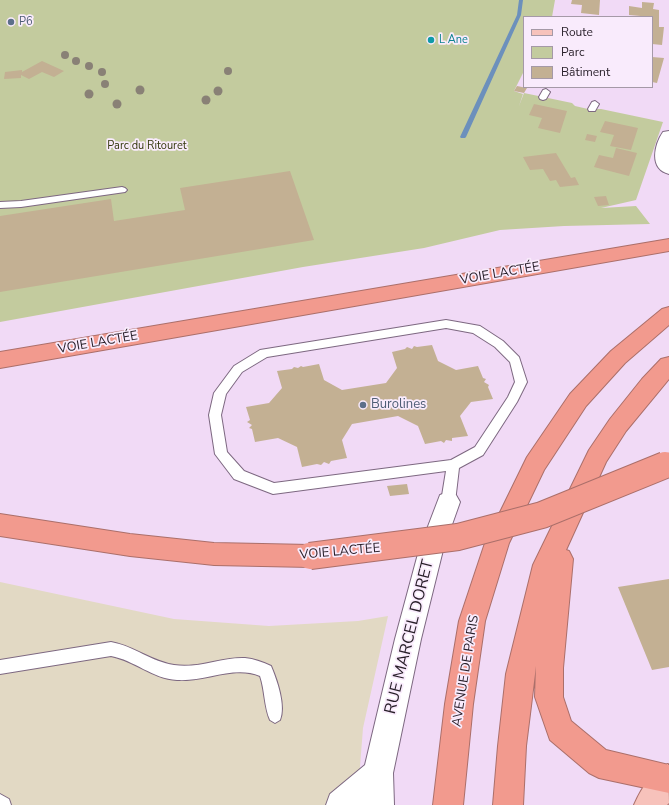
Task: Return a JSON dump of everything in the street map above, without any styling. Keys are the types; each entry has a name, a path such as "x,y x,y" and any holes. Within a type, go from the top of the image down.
{"highway":[{"name":"VOIE LACTÉE","path":"0,360 669,245"},
{"name":"AVENUE DE PARIS","path":"448,805 459,704 472,622 497,543 535,464 578,400 618,357 669,314"},
{"path":"508,805 512,746 520,674 546,565 597,457 618,425 650,385 669,365"},
{"name":"VOIE LACTÉE","path":"0,525 138,546 214,554 310,556 458,537 542,515 669,463"},
{"path":"564,526 548,668 549,697 560,730 599,763 668,779"}],"main road":[{"path":"649,805 668,779"}],"street":[{"path":"669,136 662,157 666,166 669,168"},
{"name":"RUE MARCEL DORET","path":"378,805 378,773 408,639 431,550 448,502"},
{"path":"341,805 378,773"}],"lane":[{"path":"0,205 21,204 122,190"},
{"path":"446,324 476,328 499,344 515,360 521,382 513,400 479,451 453,465 273,489 239,475 221,454 215,415 220,393 238,369 264,353 446,324"},
{"path":"448,502 453,465"},
{"path":"0,667 111,649 128,652 165,671 178,673 240,665 256,666 266,671 272,689 275,715"}],"shaded area":[{"path":"0,582 174,619 269,626 358,621 388,616 363,728 357,805 0,805"}],"green space":[{"name":"Parc du Ritouret","path":"0,0 555,0 552,16 523,16 523,73 514,91 523,94 519,106 524,93 572,103 575,106 588,109 601,109 663,122 636,200 601,208 636,206 650,224 564,226 500,230 424,248 303,267 0,322"}],"building":[{"path":"572,0 600,0 599,15 581,13 582,5 571,4"},
{"path":"642,2 654,3 653,9 659,10 659,27 664,27 662,45 653,44 653,16 629,15 629,6 642,8"},
{"path":"653,57 664,58 657,83 653,82"},
{"path":"42,61 64,71 54,77 42,72 29,79 21,75 21,78 4,79 5,72 22,70 22,72"},
{"path":"517,86 527,88 524,93 514,91"},
{"path":"534,104 567,111 560,133 538,128 542,118 529,115"},
{"path":"605,121 638,128 631,150 610,146 614,135 600,132"},
{"path":"587,134 597,136 595,142 585,140"},
{"path":"616,148 637,153 629,176 594,167 599,155 613,158"},
{"path":"556,153 571,178 575,177 579,185 560,187 556,180 550,181 543,169 530,170 523,157"},
{"path":"290,171 314,240 0,292 0,216 111,199 114,221 185,210 180,188"},
{"path":"606,196 609,205 598,206 594,197"},
{"name":"Burolines","path":"432,345 438,361 456,370 478,366 483,378 486,379 484,382 489,385 488,387 493,399 471,402 460,416 468,436 452,438 452,441 446,440 444,443 441,441 425,444 418,426 398,416 352,424 342,440 347,458 331,461 329,464 324,462 321,465 317,464 302,467 297,447 278,438 255,442 252,429 249,428 252,425 247,422 250,420 246,407 269,403 282,388 277,371 319,364 324,380 342,390 386,383 397,368 392,352 405,349 407,347 412,349 414,346"},
{"path":"407,484 409,494 390,496 387,486"},
{"path":"669,579 669,667 652,670 618,587"}],"waterway":[{"path":"463,137 519,15 521,0"}],"place":[{"name":"P6","path":"11,22"},
{"name":"L Ane","path":"431,40"},
{"name":"Burolines","path":"363,405"}]}
